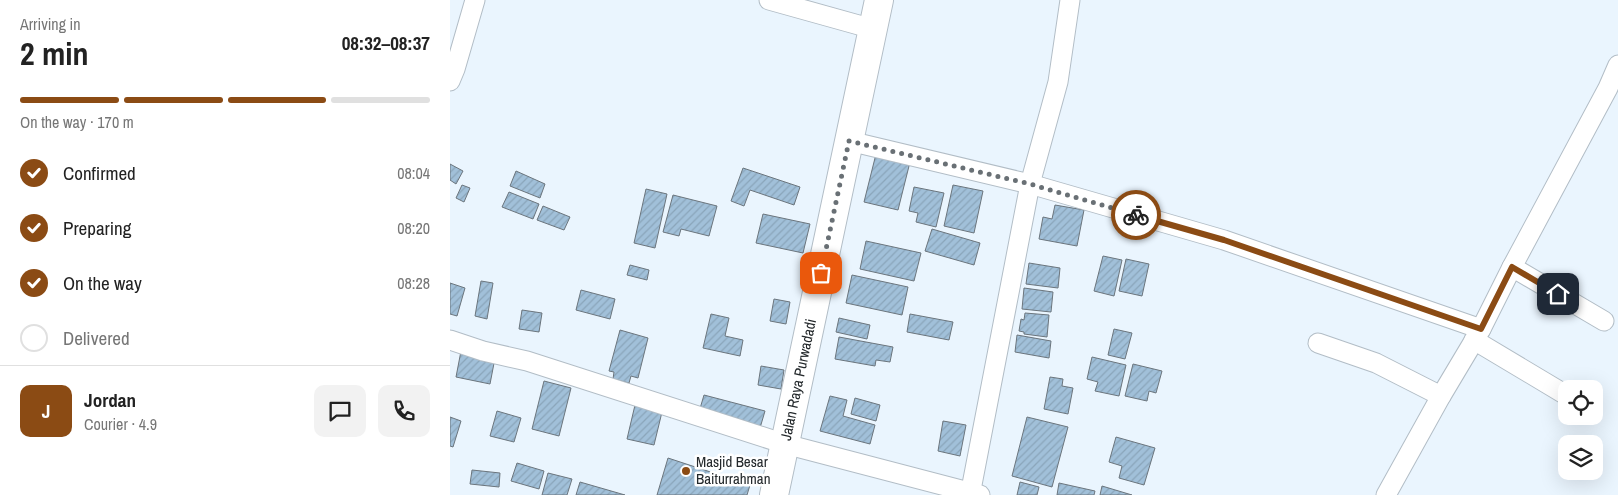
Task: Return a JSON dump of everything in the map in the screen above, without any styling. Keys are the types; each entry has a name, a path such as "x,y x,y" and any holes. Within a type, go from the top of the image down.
{"main road":[{"name":"Jalan Raya Purwadadi","path":"774,495 879,0"}],"street":[{"path":"450,81 475,0"},
{"path":"769,0 873,29"},
{"path":"450,340 482,351 528,361 785,444 973,494 1030,184 1058,82 1070,0"},
{"path":"1391,493 1441,396 1478,335 1512,267 1608,88 1618,65"},
{"path":"849,141 1030,184 1224,240 1478,335 1558,390"},
{"path":"1512,267 1604,321"},
{"path":"1318,343 1376,363 1441,396"}],"building":[{"path":"876,154 910,162 898,210 864,202"},
{"path":"450,164 463,171 456,184 450,180"},
{"path":"743,168 800,187 794,205 750,190 744,206 731,201"},
{"path":"516,171 545,184 540,198 510,186"},
{"path":"462,185 470,188 464,202 456,198"},
{"path":"953,185 983,191 974,233 944,226"},
{"path":"914,187 944,193 936,227 916,222 918,213 909,211"},
{"path":"646,189 667,194 655,248 634,243"},
{"path":"509,192 539,204 533,219 502,207"},
{"path":"673,195 717,206 709,236 681,229 679,236 663,232"},
{"path":"1055,205 1084,210 1077,246 1039,239 1043,217 1052,219"},
{"path":"543,206 570,217 564,230 537,220"},
{"path":"763,214 810,224 803,253 756,243"},
{"path":"932,229 980,243 974,265 925,251"},
{"path":"866,241 921,253 914,281 860,269"},
{"path":"1103,256 1122,260 1114,296 1094,291"},
{"path":"1126,259 1149,264 1142,296 1119,291"},
{"path":"1029,263 1060,268 1058,288 1026,284"},
{"path":"630,265 649,270 647,280 627,275"},
{"path":"852,275 908,287 902,315 846,303"},
{"path":"481,281 493,283 487,319 475,316"},
{"path":"450,283 465,288 457,316 450,314"},
{"path":"1024,288 1053,292 1051,312 1022,309"},
{"path":"581,290 615,299 610,319 576,310"},
{"path":"774,299 790,302 786,324 770,321"},
{"path":"522,310 542,313 539,332 519,329"},
{"path":"1025,313 1049,315 1047,337 1024,334 1024,332 1019,331 1021,319 1024,320"},
{"path":"711,314 729,318 725,336 743,340 740,356 703,348"},
{"path":"910,314 953,322 949,340 907,332"},
{"path":"839,318 870,325 867,339 836,332"},
{"path":"1114,329 1132,333 1125,359 1108,355"},
{"path":"620,330 648,338 638,378 631,376 629,383 613,379 614,372 609,371"},
{"path":"1017,335 1051,341 1049,358 1015,352"},
{"path":"839,337 893,347 890,362 876,360 875,366 835,359"},
{"path":"461,351 495,358 490,384 456,377"},
{"path":"1092,357 1126,365 1119,396 1095,391 1098,382 1087,379"},
{"path":"1133,364 1162,371 1156,393 1149,391 1147,401 1125,396"},
{"path":"761,366 784,370 781,389 758,385"},
{"path":"1050,377 1063,379 1062,386 1073,388 1068,414 1044,409"},
{"path":"544,381 571,388 559,436 532,429"},
{"path":"704,395 765,411 760,428 699,412"},
{"path":"830,396 847,400 843,416 875,425 870,444 820,431"},
{"path":"855,398 880,405 876,421 851,414"},
{"path":"635,405 662,412 654,445 627,439"},
{"path":"497,411 521,418 514,442 490,436"},
{"path":"450,417 461,421 453,447 450,446"},
{"path":"1027,417 1068,427 1052,487 1012,476"},
{"path":"943,421 966,425 960,456 938,451"},
{"path":"1116,437 1155,448 1144,485 1119,478 1122,466 1109,462"},
{"name":"Masjid Besar Baiturrahman","path":"668,458 750,485 747,495 657,495"},
{"path":"517,463 544,471 539,489 511,481"},
{"path":"472,470 500,473 499,487 470,484"},
{"path":"548,473 572,479 567,495 542,495"},
{"path":"580,482 625,495 576,495"},
{"path":"1020,482 1039,487 1037,495 1017,495"},
{"path":"1059,483 1095,491 1094,495 1057,495"},
{"path":"1102,486 1132,495 1100,495"}],"way so far":[{"path":"821,273 849,141 1030,184 1136,215"}],"place":[{"name":"Masjid Besar Baiturrahman","path":"686,471"}],"route":[{"path":"1136,215 1224,240 1481,329 1512,267 1558,294"}]}
